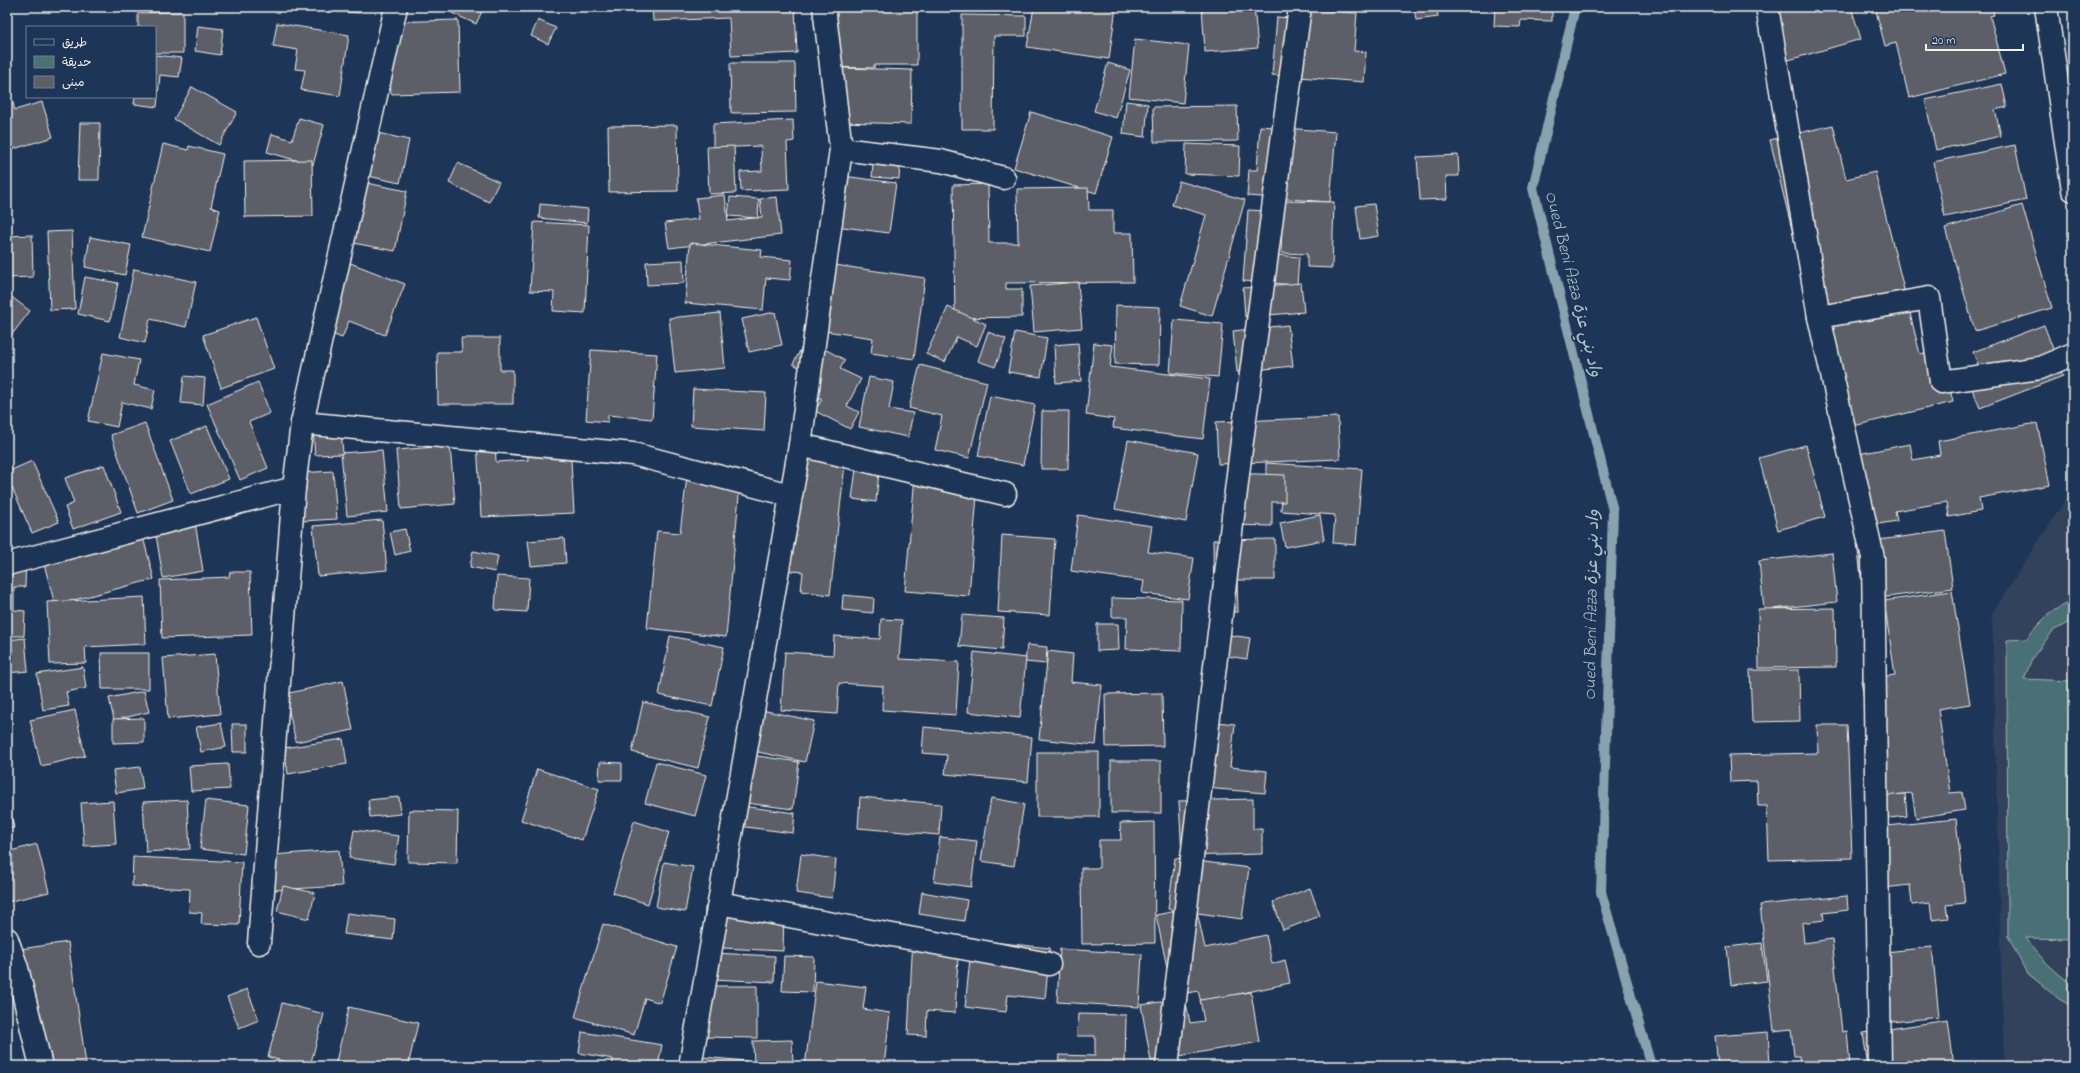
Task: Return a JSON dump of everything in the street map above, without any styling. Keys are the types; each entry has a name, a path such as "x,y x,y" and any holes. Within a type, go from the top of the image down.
{"street":[{"path":"259,943 294,488 302,423 396,7"},
{"path":"690,1066 800,445 841,149 824,7"},
{"path":"1167,1066 1194,856 1242,441 1300,7"},
{"path":"1767,7 1819,317 1873,558 1880,1066"},
{"path":"2046,7 2073,190"},
{"path":"841,149 941,161 1004,178"},
{"path":"1819,317 1929,298 1941,382 2040,368 2073,354"},
{"path":"302,423 633,454 790,495"},
{"path":"800,445 1005,494"},
{"path":"7,564 294,488"},
{"path":"719,903 1049,964"},
{"path":"7,940 17,968 41,1066"}],"shaded area":[{"path":"2073,488 2073,1066 2004,1066 1992,613"}],"green space":[{"path":"2073,601 2073,620 2053,631 2033,657 2024,679 2073,681 2073,939 2026,938 2047,963 2073,985 2073,1007 2059,999 2026,972 2008,936 2007,640 2026,639 2041,621 2059,608"}],"building":[{"path":"152,7 186,7 152,10"},
{"path":"253,7 360,7 360,13"},
{"path":"439,7 484,7 476,24"},
{"path":"652,7 795,7 797,53 731,56 729,18 653,21"},
{"path":"826,7 917,7 917,65 874,65 874,68 826,67"},
{"path":"1034,7 1116,7 1109,59 1027,47"},
{"path":"1202,7 1254,7 1258,48 1205,52"},
{"path":"1414,7 1437,7 1438,17 1416,20"},
{"path":"1495,7 1552,7 1552,21 1521,20 1520,27 1494,26"},
{"path":"1758,7 1851,7 1861,39 1775,64"},
{"path":"1875,7 1992,7 1994,15 1990,16 2005,74 1909,98 1896,43 1885,46"},
{"path":"1303,9 1357,13 1354,51 1366,52 1364,82 1272,75 1277,17 1303,19"},
{"path":"183,12 183,53 156,53 156,26 138,26 138,13"},
{"path":"962,15 1026,16 1026,36 994,36 993,129 962,129"},
{"path":"458,20 460,92 391,94 388,22"},
{"path":"538,20 556,28 548,44 531,36"},
{"path":"277,23 349,35 340,96 301,90 305,70 295,69 298,50 273,46"},
{"path":"198,26 223,29 220,55 195,51"},
{"path":"1135,39 1189,45 1183,103 1129,97"},
{"path":"156,55 182,58 179,77 160,75 157,107 134,104 135,98 156,98"},
{"path":"730,63 795,63 796,112 731,113"},
{"path":"1108,63 1130,70 1116,118 1094,111"},
{"path":"842,68 912,70 911,124 840,122"},
{"path":"2002,84 2007,107 1995,110 2001,136 1936,150 1925,100"},
{"path":"192,87 237,112 219,145 174,119"},
{"path":"9,89 15,110 42,102 53,137 7,151 7,90"},
{"path":"1126,101 1148,104 1145,137 1123,134"},
{"path":"1237,106 1238,141 1154,142 1153,107"},
{"path":"1031,112 1113,137 1096,193 1014,168"},
{"path":"299,118 324,125 313,165 267,152 272,134 292,140"},
{"path":"793,120 794,141 787,142 789,189 741,191 740,172 762,171 761,146 713,148 713,124"},
{"path":"80,123 100,123 99,180 78,180"},
{"path":"677,125 678,191 609,192 608,126"},
{"path":"1833,125 1846,179 1875,172 1920,354 1941,349 1953,402 1841,429 1770,140"},
{"path":"1260,126 1336,132 1330,202 1247,196 1249,170 1257,170"},
{"path":"364,130 409,140 400,183 354,173"},
{"path":"163,144 188,150 189,146 223,154 211,207 220,210 210,252 142,237"},
{"path":"1186,144 1240,146 1239,176 1185,174"},
{"path":"2015,145 2026,200 1945,217 1933,162"},
{"path":"734,146 736,193 709,194 707,147"},
{"path":"874,150 901,152 899,179 872,177"},
{"path":"1458,155 1459,176 1446,176 1447,199 1420,200 1417,157"},
{"path":"312,160 313,216 245,217 244,161"},
{"path":"458,163 499,182 489,202 449,183"},
{"path":"843,176 896,183 889,233 836,226"},
{"path":"356,181 407,191 395,251 343,241"},
{"path":"1179,181 1245,200 1212,316 1180,306 1206,215 1172,205"},
{"path":"988,184 989,243 1018,243 1017,189 1088,188 1089,210 1113,210 1113,233 1132,233 1133,282 1006,283 1006,289 1022,289 1022,317 955,318 953,185"},
{"path":"725,195 728,221 762,217 760,199 777,197 781,235 669,248 665,223 699,219 696,198"},
{"path":"730,197 759,199 758,218 728,216"},
{"path":"1283,201 1334,202 1332,268 1307,267 1307,254 1281,253"},
{"path":"540,204 588,209 587,223 539,218"},
{"path":"1374,204 1379,236 1360,239 1356,206"},
{"path":"2022,205 2052,308 1975,331 1945,228"},
{"path":"1248,210 1267,211 1278,255 1299,257 1297,285 1243,281"},
{"path":"534,222 589,225 585,313 553,311 554,292 530,291"},
{"path":"72,231 75,309 50,310 47,232"},
{"path":"32,235 33,277 7,278 7,236"},
{"path":"90,237 131,245 125,275 85,267"},
{"path":"690,243 762,250 761,257 792,260 790,280 766,278 763,310 685,303"},
{"path":"340,259 405,284 385,335 349,321 342,338 314,327"},
{"path":"683,260 684,283 647,285 646,262"},
{"path":"814,262 925,278 914,359 871,353 873,338 805,328"},
{"path":"134,269 196,282 186,327 150,319 145,343 120,337"},
{"path":"85,277 118,283 110,321 78,314"},
{"path":"1078,282 1082,328 1034,332 1030,286"},
{"path":"1301,283 1304,312 1245,317 1243,288"},
{"path":"9,295 30,311 7,341 7,298"},
{"path":"1116,305 1160,307 1159,365 1115,364"},
{"path":"948,307 986,324 977,346 957,337 945,362 926,354"},
{"path":"775,312 782,345 749,352 742,319"},
{"path":"720,313 725,368 675,373 669,318"},
{"path":"256,317 274,369 221,388 203,335"},
{"path":"1174,320 1223,324 1218,377 1170,373"},
{"path":"1288,325 1293,366 1237,372 1233,331"},
{"path":"2044,325 2063,376 1980,408 1968,379 1982,374 1973,352"},
{"path":"988,332 1006,339 995,367 978,361"},
{"path":"1015,332 1047,338 1041,377 1008,372"},
{"path":"461,338 500,338 500,370 513,370 513,404 438,404 437,352 462,352"},
{"path":"806,339 845,360 840,369 861,379 847,406 859,412 850,429 815,411 822,399 800,387 808,372 793,364"},
{"path":"1078,343 1081,381 1056,383 1054,345"},
{"path":"1094,343 1113,345 1110,367 1210,379 1203,439 1113,428 1114,419 1086,415"},
{"path":"591,350 657,354 652,419 608,415 608,422 586,420"},
{"path":"103,353 139,360 134,385 155,390 151,409 122,402 117,427 88,421"},
{"path":"920,365 987,382 969,458 935,450 942,416 909,408"},
{"path":"184,376 205,378 203,405 181,403"},
{"path":"869,377 894,382 889,409 913,413 908,437 859,427"},
{"path":"258,382 270,413 249,422 268,468 240,480 207,404"},
{"path":"693,389 766,393 764,431 691,426"},
{"path":"990,396 1035,405 1023,465 978,456"},
{"path":"1042,411 1069,411 1068,469 1041,469"},
{"path":"1338,417 1340,459 1218,464 1216,422"},
{"path":"145,423 173,500 138,513 111,435"},
{"path":"2037,423 2050,485 1979,498 1981,511 1949,517 1947,502 1895,511 1897,521 1866,526 1853,455 1910,444 1913,460 1940,455 1938,441"},
{"path":"207,426 229,479 191,494 170,441"},
{"path":"341,429 343,454 315,455 313,431"},
{"path":"477,440 495,440 496,462 528,460 527,446 570,444 574,513 481,517"},
{"path":"1128,440 1198,453 1186,522 1115,509"},
{"path":"1806,445 1825,517 1778,530 1759,458"},
{"path":"450,446 455,504 401,509 396,450"},
{"path":"382,450 388,512 347,516 341,453"},
{"path":"791,450 846,456 830,595 801,591 803,572 770,569 776,512 784,513"},
{"path":"32,461 59,522 32,533 7,476 7,472"},
{"path":"1266,463 1362,469 1356,545 1333,543 1335,515 1281,511 1283,477 1266,477"},
{"path":"104,465 121,512 73,529 65,507 74,503 65,478"},
{"path":"688,468 741,474 726,637 647,628 657,531 680,533"},
{"path":"856,469 879,472 876,502 852,499"},
{"path":"333,471 337,519 301,521 298,473"},
{"path":"1228,473 1285,475 1285,502 1272,502 1272,526 1227,525"},
{"path":"915,476 978,482 969,596 905,591"},
{"path":"193,510 203,571 163,578 153,516"},
{"path":"1078,515 1152,526 1148,552 1194,558 1188,599 1142,593 1144,581 1071,571"},
{"path":"1320,515 1324,540 1285,547 1280,523"},
{"path":"382,520 387,570 318,576 313,526"},
{"path":"139,522 154,579 55,605 40,549"},
{"path":"405,529 410,551 395,555 390,532"},
{"path":"1945,531 1953,588 1880,598 1876,575 1861,577 1857,543"},
{"path":"1002,535 1055,539 1050,615 998,612"},
{"path":"564,538 566,563 531,566 528,541"},
{"path":"1275,539 1275,580 1237,580 1238,612 1214,612 1213,540"},
{"path":"473,551 498,556 495,572 470,567"},
{"path":"7,553 26,553 25,587 14,587 14,610 25,611 24,636 7,636"},
{"path":"1832,553 1837,602 1764,610 1759,561"},
{"path":"230,572 250,572 252,635 162,638 160,580 229,577"},
{"path":"497,576 529,578 527,612 495,610"},
{"path":"1952,591 1970,704 1938,709 1950,793 1962,792 1965,810 1916,818 1912,793 1886,796 1875,773 1861,680 1895,675 1884,601"},
{"path":"843,595 874,598 873,613 842,610"},
{"path":"144,597 146,644 85,647 86,663 50,664 47,602"},
{"path":"1112,598 1182,600 1181,651 1126,649 1127,617 1112,617"},
{"path":"1835,608 1836,667 1759,668 1758,609"},
{"path":"962,615 1004,618 1002,650 959,646"},
{"path":"881,619 902,620 899,659 959,662 956,715 882,710 883,686 839,683 837,714 781,710 785,652 833,655 834,636 880,639"},
{"path":"1097,624 1118,624 1119,650 1097,651"},
{"path":"1216,633 1250,638 1247,659 1214,654"},
{"path":"670,636 724,647 712,706 659,695"},
{"path":"25,638 28,671 7,673 7,640"},
{"path":"1027,645 1047,647 1046,664 1025,662"},
{"path":"1048,651 1073,654 1071,682 1102,685 1096,745 1039,739"},
{"path":"974,652 1026,658 1020,718 968,712"},
{"path":"101,653 149,653 149,689 102,689"},
{"path":"215,654 220,714 168,719 163,658"},
{"path":"83,667 86,688 66,692 69,706 43,710 37,674"},
{"path":"1750,670 1799,670 1800,721 1752,722"},
{"path":"343,681 353,730 296,742 285,694"},
{"path":"144,691 149,712 114,720 109,698"},
{"path":"1162,693 1163,746 1106,747 1105,694"},
{"path":"643,702 710,717 698,768 632,752"},
{"path":"752,708 814,721 805,762 744,749"},
{"path":"75,710 85,756 41,766 30,720"},
{"path":"144,718 144,742 113,743 113,719"},
{"path":"1199,720 1235,724 1230,767 1267,771 1265,793 1193,787"},
{"path":"221,723 226,747 201,752 196,727"},
{"path":"232,724 247,724 247,752 233,752"},
{"path":"1817,725 1847,725 1852,858 1769,860 1767,806 1758,806 1757,781 1730,782 1729,755 1818,753"},
{"path":"924,727 1032,737 1028,782 945,774 947,755 922,753"},
{"path":"343,739 347,764 288,774 284,748"},
{"path":"1037,752 1099,752 1099,817 1037,817"},
{"path":"736,753 799,762 793,809 730,801"},
{"path":"1111,761 1161,761 1161,813 1111,813"},
{"path":"600,762 622,763 622,780 599,780"},
{"path":"656,762 706,775 695,816 645,803"},
{"path":"228,764 230,789 191,791 189,766"},
{"path":"140,767 143,789 116,793 113,770"},
{"path":"537,769 599,789 582,840 521,820"},
{"path":"1905,794 1907,816 1872,820 1870,797"},
{"path":"7,796 14,828 7,829"},
{"path":"399,797 401,814 370,817 368,800"},
{"path":"860,797 941,804 939,835 858,828"},
{"path":"991,798 1024,804 1014,866 981,861"},
{"path":"1253,799 1253,829 1262,829 1262,854 1182,856 1179,801"},
{"path":"187,800 190,849 146,852 143,802"},
{"path":"206,800 249,805 244,854 200,849"},
{"path":"113,801 116,844 84,846 81,803"},
{"path":"733,805 795,813 793,833 730,825"},
{"path":"409,810 458,811 457,863 408,862"},
{"path":"1956,819 1965,903 1946,905 1948,918 1932,920 1930,903 1912,905 1910,885 1883,888 1877,827"},
{"path":"634,821 669,832 648,904 613,893"},
{"path":"1154,822 1155,943 1082,944 1081,868 1099,868 1099,840 1121,840 1120,823"},
{"path":"354,830 399,836 394,864 349,858"},
{"path":"940,837 977,841 971,887 934,882"},
{"path":"37,844 49,892 7,902 7,852"},
{"path":"339,850 342,886 275,890 273,855"},
{"path":"801,854 836,859 832,898 796,893"},
{"path":"133,857 242,862 239,925 201,924 202,913 189,912 190,889 132,886"},
{"path":"1175,858 1249,868 1242,919 1168,909"},
{"path":"664,862 693,867 685,912 656,907"},
{"path":"283,886 315,893 309,919 277,911"},
{"path":"1310,888 1320,916 1283,930 1273,902"},
{"path":"922,892 967,900 964,921 919,914"},
{"path":"1847,896 1848,910 1823,913 1824,920 1802,923 1804,943 1832,939 1842,1032 1847,1031 1850,1066 1800,1066 1799,1056 1794,1056 1791,1029 1774,1031 1760,905"},
{"path":"705,907 784,911 783,951 703,947"},
{"path":"1196,907 1205,948 1266,935 1272,964 1285,960 1290,983 1201,1002 1198,991 1173,996 1156,915"},
{"path":"347,913 395,919 393,940 344,934"},
{"path":"603,924 677,947 660,1003 645,998 634,1035 575,1017"},
{"path":"913,937 959,939 955,1013 927,1011 926,1036 908,1035"},
{"path":"972,940 1050,948 1045,999 1008,995 1006,1012 965,1007"},
{"path":"68,942 86,1064 72,1066 31,1066 14,950"},
{"path":"1762,943 1767,981 1731,985 1727,947"},
{"path":"1932,947 1939,1017 1874,1024 1867,954"},
{"path":"1060,949 1142,954 1139,1007 1057,1002"},
{"path":"712,953 775,956 774,982 711,979"},
{"path":"784,956 814,957 813,992 782,991"},
{"path":"816,981 866,987 863,1009 890,1013 884,1066 805,1066"},
{"path":"700,986 757,986 757,1038 700,1037"},
{"path":"247,989 259,1020 239,1028 227,997"},
{"path":"1251,992 1259,1042 1151,1061 1141,1005 1185,998 1190,1023 1204,1021 1200,1000"},
{"path":"282,1003 324,1014 310,1066 301,1066 268,1057"},
{"path":"349,1007 418,1023 408,1066 389,1064 389,1066 335,1066"},
{"path":"1078,1014 1126,1015 1125,1066 1058,1066 1059,1055 1095,1056 1095,1036 1077,1036"},
{"path":"1948,1020 1954,1066 1868,1066 1863,1033"},
{"path":"582,1032 662,1045 658,1066 612,1066 613,1059 579,1053"},
{"path":"1768,1032 1770,1066 1718,1066 1715,1036"},
{"path":"792,1040 793,1066 754,1066 753,1041"},
{"path":"692,1056 746,1061 746,1066 691,1066"}],"waterway":[{"name":"Oued Beni Azza واد بني عزة","path":"1575,7 1533,188 1613,511 1601,892 1651,1066"}]}
